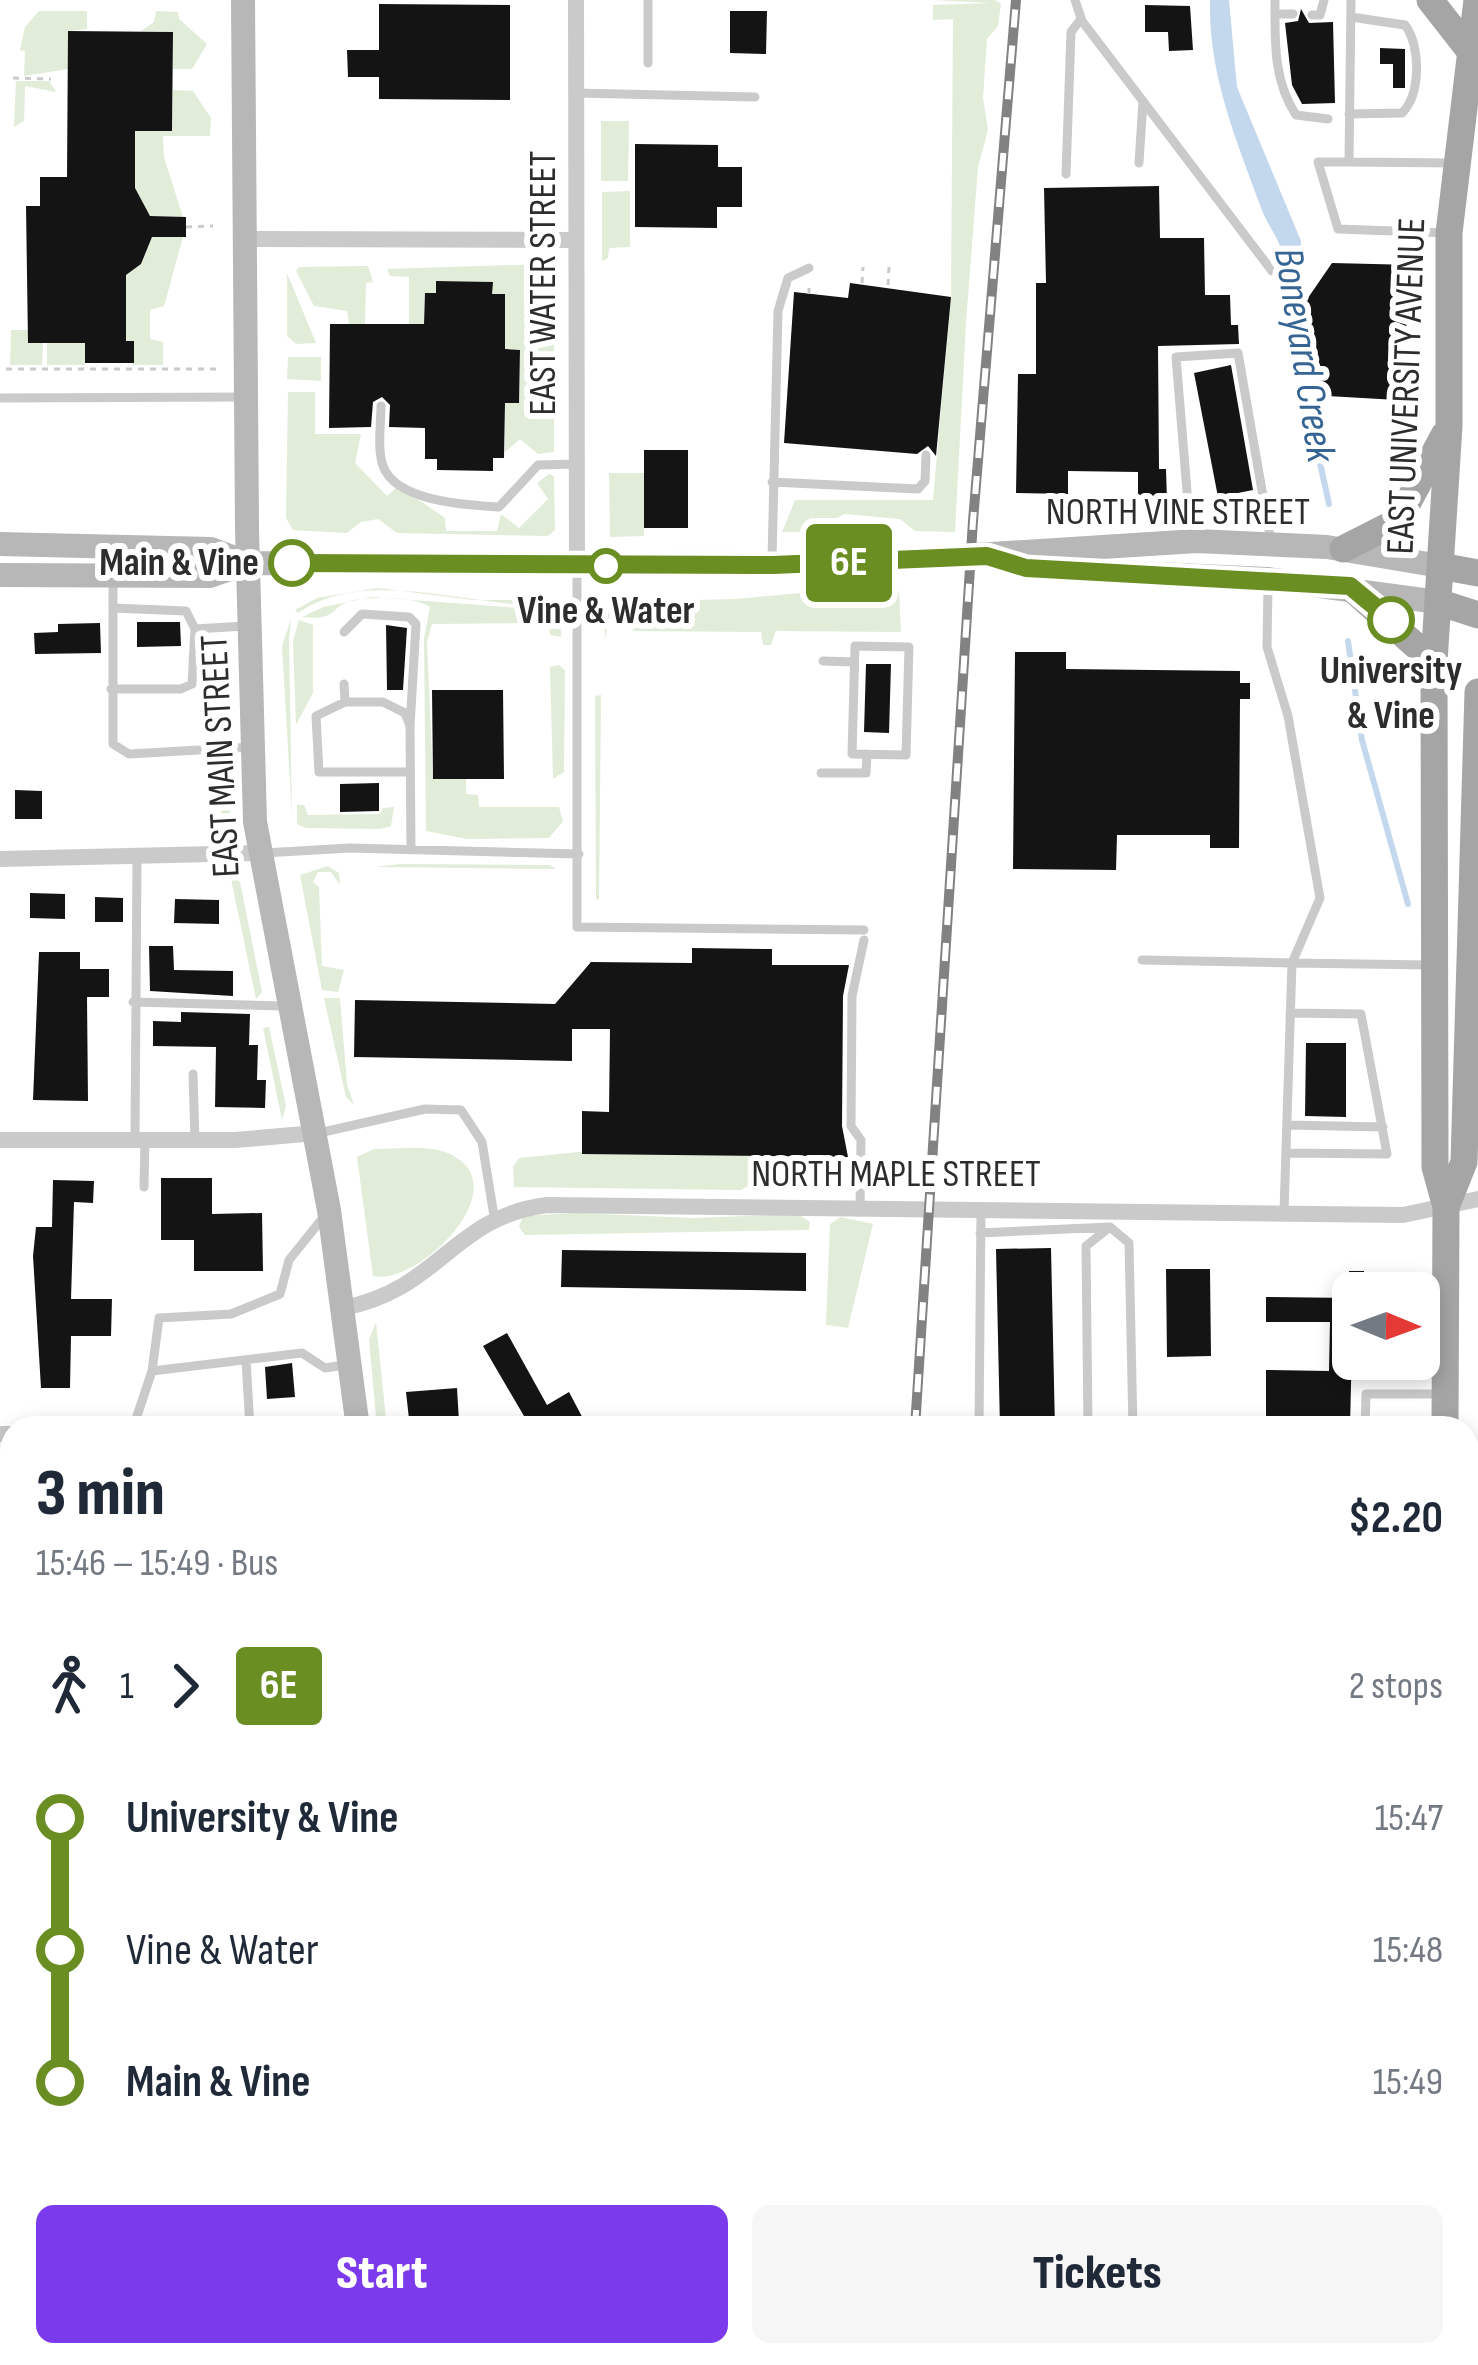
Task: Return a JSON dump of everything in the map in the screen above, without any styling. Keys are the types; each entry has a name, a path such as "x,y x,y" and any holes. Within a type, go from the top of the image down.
{"main road":[{"name":"EAST MAIN STREET","path":"243,0 251,747 259,854 316,1133 357,1416"},
{"path":"1430,0 1469,50"},
{"name":"EAST UNIVERSITY AVENUE","path":"1445,1416 1446,1208 1435,1167 1434,662 1449,426 1449,232 1477,0"},
{"path":"1343,549 1397,521 1449,426"},
{"name":"NORTH VINE STREET","path":"248,563 773,565 1191,541 1343,549 1441,566"},
{"path":"0,544 211,549 248,563"},
{"name":"NORTH VINE STREET","path":"987,556 1026,568 1268,579 1350,586 1438,602"},
{"path":"0,575 210,576 248,563"},
{"path":"1441,566 1478,573"},
{"path":"1350,586 1434,662"},
{"path":"1438,602 1478,615"},
{"name":"EAST UNIVERSITY AVENUE","path":"1446,1208 1464,1162 1478,692"}],"street":[{"name":"EAST WATER STREET","path":"575,0 577,566"},
{"path":"244,239 576,239"},
{"path":"0,859 259,854"},
{"path":"0,1140 140,1137 195,1141 316,1133"},
{"name":"NORTH MAPLE STREET","path":"343,1308 412,1284 494,1216 548,1204 1403,1215 1478,1199"}],"lane":[{"path":"648,0 648,63"},
{"path":"1075,0 1081,19 1272,272"},
{"path":"1275,0 1277,71 1284,96 1296,115 1328,118"},
{"path":"1312,15 1320,15 1324,0"},
{"path":"1349,162 1351,0"},
{"path":"1275,14 1293,14"},
{"path":"1349,114 1402,113 1412,102 1416,62 1416,46 1405,25 1351,17"},
{"path":"1066,174 1071,32 1081,19"},
{"path":"576,93 755,97"},
{"path":"1139,163 1143,100"},
{"path":"1449,232 1338,229 1318,162 1454,163"},
{"path":"773,565 778,311 788,278 809,268"},
{"path":"1191,541 1176,357 1238,352 1271,542"},
{"path":"0,398 245,397"},
{"path":"380,406 383,466 396,482 441,503 499,507 538,465 576,464"},
{"path":"772,482 918,488 925,481 926,455"},
{"path":"577,566 578,927 864,935 853,996 850,1126 861,1141 860,1208"},
{"path":"113,574 110,737 120,751 251,747"},
{"path":"1268,579 1267,647 1288,716 1320,898 1292,963 1284,1212"},
{"path":"111,688 192,684 195,629 186,610 113,608"},
{"path":"345,628 362,614 409,617 416,624 410,726 411,849"},
{"path":"195,629 250,626"},
{"path":"855,646 909,647 906,755 852,754 854,662 855,646"},
{"path":"823,661 854,662"},
{"path":"344,684 345,702"},
{"path":"410,726 393,704 345,702 316,716 319,772 410,772"},
{"path":"821,773 866,773 867,754"},
{"path":"259,854 411,849 579,854"},
{"path":"136,857 133,1002 144,1187"},
{"path":"1142,961 1435,965"},
{"path":"133,1002 290,1006"},
{"path":"1286,1154 1388,1154 1361,1014 1290,1013"},
{"path":"193,1074 195,1141"},
{"path":"316,1133 425,1108 461,1110 482,1142 494,1216"},
{"path":"1286,1125 1382,1127"},
{"path":"1111,1208 1111,1227"},
{"path":"979,1416 981,1209"},
{"path":"137,1416 152,1371 159,1318 231,1314 280,1294 289,1260 329,1210"},
{"path":"980,1233 1111,1227 1129,1244 1132,1416"},
{"path":"1088,1416 1086,1246 1111,1227"},
{"path":"152,1371 302,1353 326,1368 353,1364"},
{"path":"246,1360 249,1416"},
{"path":"1365,1416 1366,1394 1445,1394"}],"path":[{"path":"13,78 51,79"},
{"path":"186,227 213,226"},
{"path":"862,284 863,267"},
{"path":"888,285 889,267"},
{"path":"6,369 217,369"}],"green space":[{"path":"934,0 995,0 1001,4 998,26 987,39 983,98 988,130 978,167 955,532 915,531 900,519 844,514 814,532 782,532 795,500 933,500 951,297 953,19 933,20 933,5 991,3"},
{"path":"39,11 87,11 87,29 68,31 68,69 24,76 25,51 20,50 25,27"},
{"path":"156,11 178,12 179,19 207,44 192,69 173,69 173,32 141,31 154,22"},
{"path":"16,81 49,81 56,92 25,86 24,121 14,127"},
{"path":"173,90 193,91 211,118 210,136 163,136 164,157 183,217 150,216 127,183 135,182 127,131 172,131"},
{"path":"601,121 629,121 628,181 601,181"},
{"path":"630,191 630,247 609,248 608,258 602,261 602,192"},
{"path":"152,237 183,237 164,306 150,310 150,339 163,342 163,365 133,365 134,342 126,341 126,275 141,264"},
{"path":"544,264 554,268 554,452 538,454 520,439 505,452 505,403 519,402 520,350 505,349 505,294 492,294 492,282 437,281 436,293 425,293 424,324 409,324 409,277 390,276 387,269"},
{"path":"368,266 373,282 366,283 365,324 349,324 347,311 314,306 296,271 299,267"},
{"path":"287,273 316,343 296,344 287,336"},
{"path":"11,330 28,330 28,343 43,343 42,365 10,365"},
{"path":"47,343 85,343 85,365 47,365"},
{"path":"288,357 321,357 321,381 287,379"},
{"path":"288,392 315,392 315,434 361,434 355,463 387,496 398,486 445,518 446,531 497,531 501,514 519,528 548,499 537,483 549,474 554,476 555,530 548,536 397,533 378,519 361,522 347,533 293,530 286,518"},
{"path":"609,473 644,473 644,536 610,537"},
{"path":"867,587 899,591 901,632 776,631 771,645 763,645 761,632 634,631 624,623 607,623 606,640 603,621 609,602 736,599"},
{"path":"348,593 323,600 298,613 295,610 317,598"},
{"path":"407,600 532,609 532,614 557,608 562,613 561,637 550,635 549,623 432,624 427,642 433,779 466,779 466,794 478,795 479,807 559,807 563,821 549,838 467,839 426,831 424,639 430,607"},
{"path":"481,600 531,600 531,605 503,603"},
{"path":"348,602 322,617 302,617 323,607"},
{"path":"291,619 289,639 292,817 282,646"},
{"path":"299,620 313,625 313,693 296,725 293,641"},
{"path":"559,665 565,670 564,772 553,779 550,667"},
{"path":"601,695 599,899 596,900 595,696"},
{"path":"218,759 227,765 231,829 223,842"},
{"path":"297,805 304,805 308,815 380,814 383,808 394,807 391,826 380,829 306,828 297,824"},
{"path":"549,865 557,869 374,867"},
{"path":"328,866 339,873 340,885 331,872 318,872 313,882 319,887 322,966 344,970 338,992 322,990 300,875"},
{"path":"230,874 240,882 262,992 256,999"},
{"path":"324,998 340,998 347,1084 354,1105 346,1097"},
{"path":"269,1027 286,1106 282,1120 263,1028"},
{"path":"423,1148 450,1154 469,1169 474,1189 454,1232 435,1251 392,1275 373,1276 357,1157 374,1149"},
{"path":"578,1152 846,1157 841,1184 831,1192 753,1183 741,1190 514,1187 513,1167 519,1158"},
{"path":"578,1213 694,1218 798,1214 810,1222 809,1230 525,1235 519,1227 523,1216"},
{"path":"841,1217 873,1224 848,1328 826,1325 830,1224"},
{"path":"376,1322 386,1416 376,1416 369,1340"}],"water":[{"path":"1210,0 1229,0 1237,87 1301,241 1299,289 1283,267 1279,244 1261,208 1225,106 1214,54"}],"building":[{"path":"379,4 510,5 510,100 379,99 379,77 348,77 347,50 379,50"},
{"path":"1145,5 1190,6 1193,50 1169,51 1168,32 1145,32"},
{"path":"1301,9 1309,23 1333,22 1335,103 1302,104 1292,85 1285,23 1298,21"},
{"path":"730,11 767,11 766,54 730,53"},
{"path":"68,31 173,32 172,131 135,131 135,188 150,216 186,217 186,237 152,237 141,264 126,275 126,341 134,341 134,363 85,363 85,343 28,343 26,206 40,206 40,177 67,177"},
{"path":"1380,48 1405,49 1405,88 1393,88 1393,64 1380,64"},
{"path":"635,144 718,145 718,167 742,167 742,207 717,207 717,228 635,227"},
{"path":"1159,186 1160,238 1204,238 1205,295 1230,295 1231,325 1238,325 1239,344 1158,346 1159,469 1166,469 1167,501 1138,501 1138,472 1068,471 1068,494 1016,493 1018,374 1036,374 1036,283 1046,283 1044,188"},
{"path":"1332,263 1414,265 1397,400 1310,395 1299,311"},
{"path":"436,281 493,282 492,294 505,294 505,349 520,350 519,403 505,403 504,458 493,458 493,471 437,470 437,459 425,459 425,428 389,427 390,405 382,397 373,402 371,427 329,428 330,324 424,324 425,293 436,293"},
{"path":"850,283 951,297 936,456 928,446 917,454 784,443 794,292 848,298"},
{"path":"1231,365 1253,490 1218,497 1194,373"},
{"path":"644,450 688,450 688,528 644,528"},
{"path":"137,622 180,622 181,646 137,647"},
{"path":"100,623 101,653 35,654 34,633 58,632 58,624"},
{"path":"386,625 407,628 403,690 387,690"},
{"path":"1015,652 1066,652 1066,669 1240,671 1240,683 1250,683 1250,699 1240,699 1239,848 1210,848 1210,835 1117,835 1116,870 1013,869"},
{"path":"866,664 891,664 889,733 864,732"},
{"path":"432,690 503,690 504,779 433,779"},
{"path":"379,783 379,811 340,812 340,784"},
{"path":"15,790 42,791 42,819 15,819"},
{"path":"30,893 65,894 65,919 30,918"},
{"path":"95,897 123,898 123,922 95,922"},
{"path":"175,899 219,900 219,924 174,923"},
{"path":"149,946 173,946 174,970 233,971 233,996 150,991"},
{"path":"692,948 772,949 772,965 849,965 843,996 842,1126 848,1157 582,1154 582,1111 609,1112 610,1029 572,1029 572,1061 354,1057 355,1000 555,1004 591,962 692,963"},
{"path":"39,952 80,952 80,969 109,969 109,997 87,997 88,1101 33,1100"},
{"path":"181,1012 250,1014 249,1045 258,1045 257,1080 266,1080 265,1108 215,1107 216,1047 153,1046 153,1021 181,1022"},
{"path":"1306,1043 1346,1043 1346,1117 1305,1116"},
{"path":"161,1178 212,1178 212,1214 262,1213 263,1271 194,1271 194,1240 161,1240"},
{"path":"53,1180 94,1181 93,1203 74,1202 71,1299 112,1299 111,1336 71,1336 70,1388 41,1388 33,1256 36,1227 52,1227"},
{"path":"1051,1248 1055,1416 1000,1416 996,1249"},
{"path":"562,1250 806,1253 806,1291 561,1287"},
{"path":"1166,1269 1210,1269 1211,1356 1167,1357"},
{"path":"1266,1297 1332,1298 1332,1380 1351,1380 1350,1416 1266,1416 1266,1370 1329,1371 1330,1322 1266,1322"},
{"path":"507,1333 547,1405 569,1392 582,1416 524,1416 483,1346"},
{"path":"292,1363 295,1397 267,1399 265,1367"},
{"path":"457,1388 459,1416 409,1416 406,1392"}],"waterway":[{"name":"Boneyard Creek","path":"1294,278 1294,345 1329,504"},
{"name":"Boneyard Creek","path":"1348,641 1362,740 1408,904"}],"railway":[{"path":"916,1416 973,521 1016,0"}],"bus line":[{"name":"6E","path":"292,563 773,565 987,556 1026,568 1350,586 1391,620"}],"place":[{"name":"Main & Vine","path":"292,563"},
{"name":"Vine & Water","path":"606,566"},
{"name":"University & Vine","path":"1391,620"}]}
